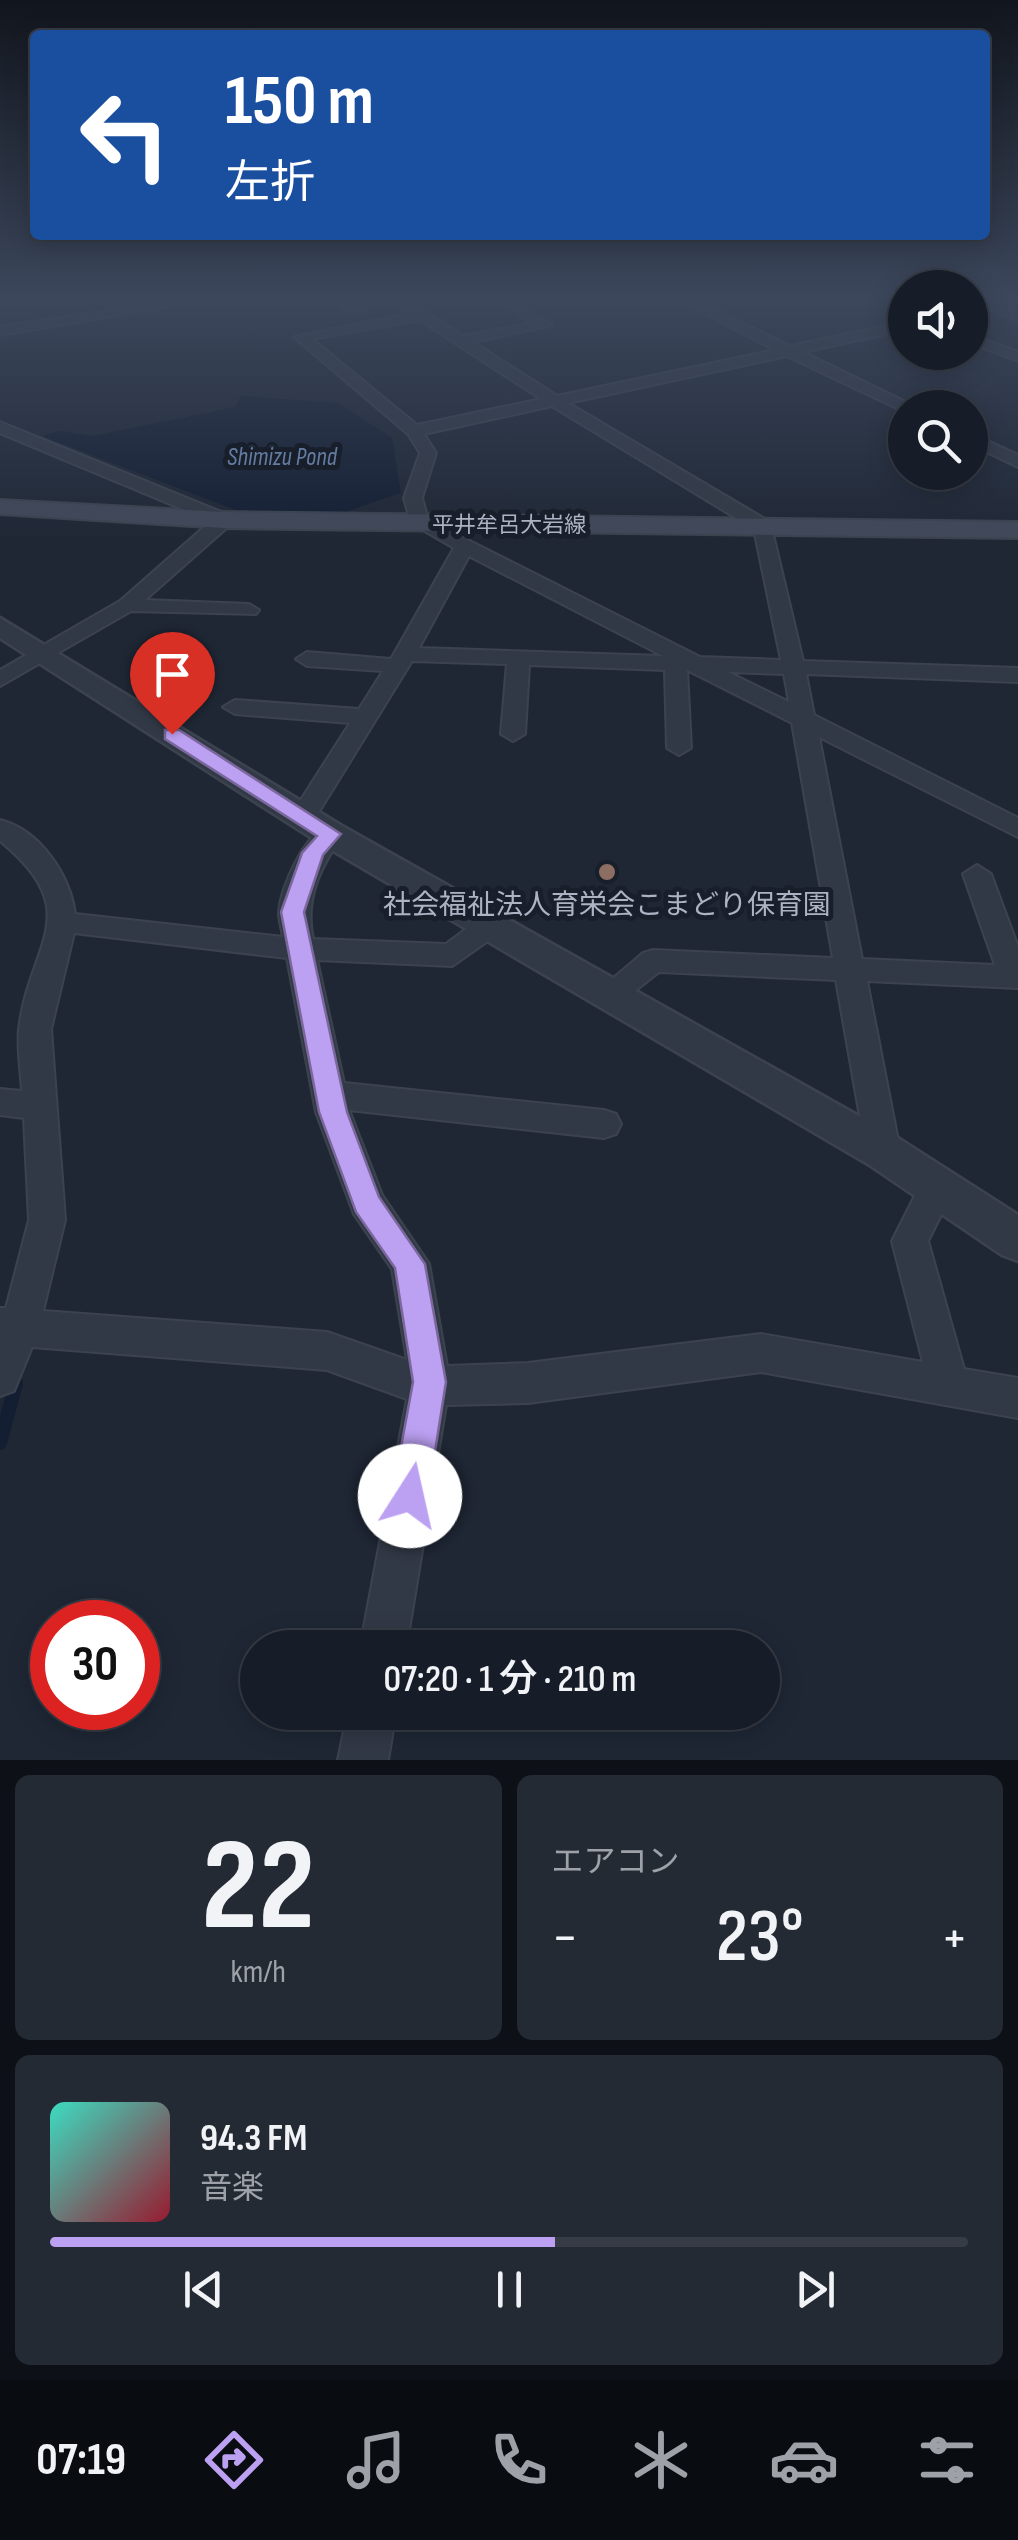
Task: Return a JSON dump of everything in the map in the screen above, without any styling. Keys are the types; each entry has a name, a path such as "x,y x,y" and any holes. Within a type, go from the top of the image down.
{"main road":[{"name":"平井牟呂大岩線","path":"0,506 224,520 1018,530"}],"street":[{"path":"350,378 414,431 428,453 413,498 420,523 684,664 1018,829"},
{"path":"520,378 763,526 804,720 883,1151"},
{"path":"414,431 662,378"},
{"path":"845,378 888,399"},
{"path":"0,427 224,520 127,605 40,652 0,679"},
{"path":"988,447 1018,462"},
{"path":"386,1630 430,1382 410,1264 367,1203 330,1095 292,912 313,853 317,826 366,717 465,546"},
{"path":"127,605 248,610"},
{"path":"0,626 317,826 883,1151 1018,1240"},
{"path":"307,659 518,658 1018,675"},
{"path":"514,734 518,658"},
{"path":"679,748 684,664"},
{"path":"235,707 366,717"},
{"path":"0,828 40,860 58,889 62,922 34,1029 47,1220 10,1326 0,1377"},
{"path":"611,994 652,961 1016,977 976,874"},
{"path":"62,922 300,949 452,955 492,924"},
{"path":"330,1095 604,1124"},
{"path":"0,1102 41,1106"},
{"path":"936,1188 910,1241 950,1389"},
{"path":"10,1326 327,1351 402,1379 455,1387 528,1383 760,1353 1018,1398"},
{"path":"364,1760 369,1730"}],"water":[{"name":"Shimizu Pond","path":"241,396 338,403 392,438 401,493 336,515 246,514 42,436 59,431 93,436 235,407"}],"waterway":[{"path":"0,1443 16,1383"}],"place":[{"name":"社会福祉法人育栄会こまどり保育園","path":"607,872"}],"route":[{"path":"172,734 330,834 313,853 292,912 333,1112 367,1203 410,1264 430,1382 410,1496"}]}
